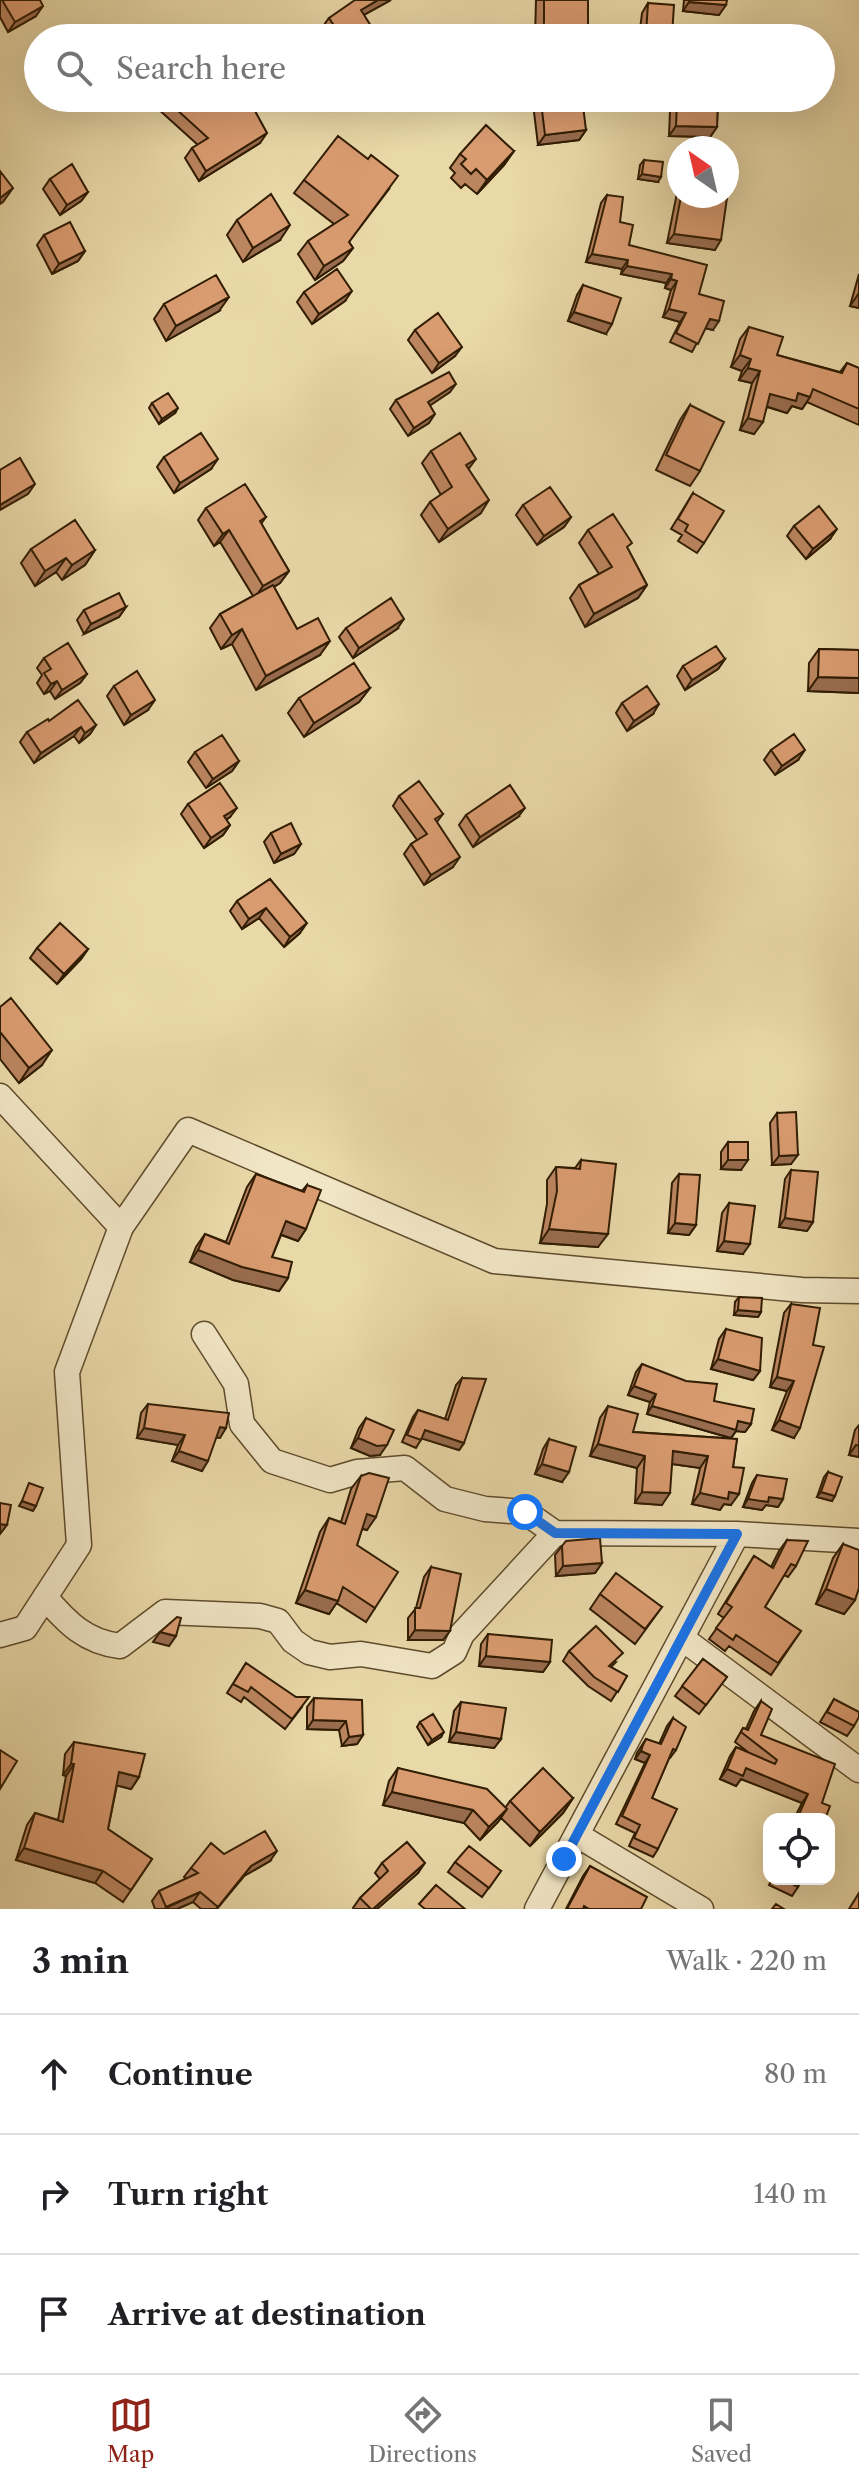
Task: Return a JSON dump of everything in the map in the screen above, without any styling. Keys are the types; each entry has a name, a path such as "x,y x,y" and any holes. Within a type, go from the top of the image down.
{"street":[{"path":"0,1096 121,1227"},
{"path":"0,1635 25,1628 79,1545 67,1372 121,1227 188,1130 494,1261 802,1290 859,1291"},
{"path":"204,1334 236,1384 242,1424 272,1461 330,1480 357,1472 405,1468 445,1499 485,1509 525,1512 555,1533 737,1534 859,1541"},
{"path":"45,1597 71,1627 102,1644 120,1646 165,1612 249,1615 278,1621 293,1641 309,1652 330,1657 361,1654 432,1666 454,1652 462,1634 555,1533"},
{"path":"537,1909 737,1534"},
{"path":"683,1639 859,1770"},
{"path":"577,1835 701,1909"}],"building":[{"path":"2,0 40,0 43,6 15,22"},
{"path":"355,0 378,0 361,10 370,24 333,24 329,18"},
{"path":"544,0 588,0 588,24 544,22"},
{"path":"690,0 727,0 726,5"},
{"path":"648,3 674,5 673,24 647,24"},
{"path":"179,112 256,112 267,133 206,171 192,148 208,138"},
{"path":"542,112 584,112 586,130 545,135"},
{"path":"677,112 718,112 717,127 676,126"},
{"path":"486,125 514,151 487,180 476,169 471,174 461,164 466,159 460,154"},
{"path":"338,136 368,159 371,155 398,176 349,242 353,248 324,266 308,241 348,215 304,180"},
{"path":"644,160 663,162 661,177 642,174"},
{"path":"72,164 88,192 67,205 50,179"},
{"path":"0,171 13,188 0,198"},
{"path":"271,194 290,225 253,248 237,220"},
{"path":"607,195 623,197 620,222 633,225 629,245 707,265 699,294 724,301 719,321 710,319 698,344 676,333 686,313 669,309 677,281 671,279 672,274 627,266 628,260 592,254"},
{"path":"679,208 726,208 721,240 674,234"},
{"path":"70,222 85,251 59,264 44,235"},
{"path":"337,269 352,291 319,314 304,292"},
{"path":"216,275 229,297 176,326 164,304"},
{"path":"583,285 621,298 612,324 574,312"},
{"path":"438,313 462,347 439,363 415,330"},
{"path":"749,327 783,337 777,355 842,373 847,363 859,368 859,409 813,389 810,397 798,393 796,401 770,394 763,422 748,418 760,371 748,368 751,359 740,355"},
{"path":"449,372 456,384 428,402 435,414 414,428 396,400"},
{"path":"168,393 178,408 162,419 152,403"},
{"path":"690,405 724,422 700,471 666,455"},
{"path":"201,433 218,459 180,483 164,457"},
{"path":"460,433 476,459 466,465 489,500 448,529 430,502 452,487 431,451"},
{"path":"20,458 35,484 0,505 0,470"},
{"path":"245,484 266,517 260,521 289,571 263,586 229,530 223,534 206,508"},
{"path":"550,487 571,517 544,536 523,505"},
{"path":"693,493 724,511 704,543 685,531 688,525 678,519"},
{"path":"819,506 837,529 813,549 794,526"},
{"path":"613,514 632,543 627,547 647,585 594,614 579,585 612,567 588,530"},
{"path":"75,520 95,550 72,565 66,558 45,571 31,549"},
{"path":"273,585 297,629 318,618 330,641 266,676 242,629 232,635 220,614"},
{"path":"119,593 126,607 91,624 84,610"},
{"path":"391,598 404,619 359,648 346,628"},
{"path":"68,643 87,674 62,690 57,681 51,684 44,673 51,669 44,658"},
{"path":"716,646 725,659 692,680 683,666"},
{"path":"819,649 859,650 859,678 818,677"},
{"path":"354,663 370,688 314,723 299,698"},
{"path":"137,671 155,700 131,715 114,686"},
{"path":"647,686 659,704 634,721 622,703"},
{"path":"78,700 96,725 85,733 81,727 41,753 27,732"},
{"path":"794,734 805,750 782,766 771,750"},
{"path":"222,735 239,761 213,779 195,752"},
{"path":"419,781 443,814 435,819 460,857 431,875 411,844 427,834 399,796"},
{"path":"220,783 237,808 224,816 230,825 211,838 188,804"},
{"path":"510,785 525,808 480,837 466,815"},
{"path":"291,823 301,844 281,854 271,833"},
{"path":"270,879 307,923 290,937 266,908 249,919 237,901"},
{"path":"60,923 88,949 64,974 37,948"},
{"path":"11,998 52,1050 29,1068 0,1032 0,1007"},
{"path":"796,1112 798,1155 779,1156 777,1113"},
{"path":"728,1142 748,1142 748,1160 728,1160"},
{"path":"581,1160 616,1164 608,1234 549,1229 557,1191 556,1167 580,1169"},
{"path":"791,1170 818,1172 813,1222 785,1218"},
{"path":"256,1174 304,1192 307,1185 321,1190 306,1229 286,1221 272,1257 292,1262 288,1278 242,1267 198,1250 205,1234 229,1244"},
{"path":"679,1174 700,1175 696,1225 675,1223"},
{"path":"729,1203 755,1206 750,1244 724,1241"},
{"path":"739,1297 762,1298 761,1312 738,1310"},
{"path":"791,1304 820,1308 813,1345 824,1347 800,1428 779,1420 794,1381 777,1377"},
{"path":"726,1329 762,1338 760,1371 718,1359"},
{"path":"642,1364 686,1381 717,1384 714,1401 754,1409 751,1424 738,1421 736,1430 652,1406 656,1394 634,1386"},
{"path":"462,1378 486,1379 464,1443 425,1430 421,1440 407,1435 418,1410 448,1420"},
{"path":"148,1404 229,1413 226,1428 220,1427 208,1461 179,1451 185,1435 144,1428"},
{"path":"608,1406 638,1414 633,1432 737,1439 733,1467 744,1468 739,1494 729,1492 728,1499 700,1493 708,1456 673,1451 670,1493 642,1492 645,1456 598,1444"},
{"path":"366,1418 394,1430 387,1445 377,1446 358,1438"},
{"path":"549,1439 576,1447 569,1472 542,1464"},
{"path":"828,1472 842,1477 835,1496 821,1492"},
{"path":"369,1473 389,1478 376,1517 367,1514 357,1545 398,1572 375,1608 343,1587 338,1601 305,1590 329,1518 345,1524 361,1476"},
{"path":"757,1475 787,1479 783,1499 769,1497 768,1502 748,1499"},
{"path":"29,1483 43,1488 36,1506 22,1501"},
{"path":"0,1503 11,1505 7,1525 0,1524"},
{"path":"600,1538 602,1563 563,1566 562,1546 566,1541"},
{"path":"787,1540 808,1541 796,1566 791,1564 765,1607 801,1631 778,1663 736,1635 733,1640 716,1628 732,1607 726,1603 754,1556 773,1568"},
{"path":"843,1544 859,1550 859,1588 855,1600 826,1589"},
{"path":"431,1567 461,1574 450,1631 415,1630 415,1608 420,1608"},
{"path":"616,1573 662,1607 645,1629 600,1594"},
{"path":"177,1617 181,1618 176,1636 160,1632"},
{"path":"596,1626 623,1653 609,1666 627,1676 618,1692 594,1677 569,1651"},
{"path":"488,1634 552,1640 550,1662 486,1656"},
{"path":"703,1659 727,1677 706,1705 682,1686"},
{"path":"246,1663 296,1697 309,1697 292,1719 251,1687 248,1692 233,1684"},
{"path":"314,1698 362,1700 363,1735 349,1737 346,1721 313,1720"},
{"path":"834,1699 859,1712 854,1726 827,1712"},
{"path":"761,1701 772,1709 761,1735 835,1764 822,1803 830,1806 827,1813 800,1813 808,1794 746,1768 743,1776 727,1769 736,1747 775,1764 777,1760 741,1732 743,1728 748,1730"},
{"path":"461,1702 506,1708 501,1739 456,1732"},
{"path":"433,1714 444,1732 432,1740 420,1722"},
{"path":"673,1718 686,1727 652,1798 677,1809 658,1849 634,1838 640,1825 622,1816 650,1755 641,1751 646,1739 661,1744"},
{"path":"74,1742 145,1754 139,1777 119,1772 108,1829 152,1859 131,1890 103,1871 24,1848 35,1813 63,1822 74,1764 71,1764"},
{"path":"0,1750 17,1761 0,1789"},
{"path":"398,1768 487,1789 507,1809 489,1827 473,1810 392,1792"},
{"path":"543,1768 573,1798 540,1832 510,1801"},
{"path":"265,1831 277,1851 251,1866 218,1907 200,1892 166,1907 159,1891 198,1873 191,1868 211,1843 224,1854"},
{"path":"407,1842 425,1863 371,1909 360,1898 388,1871 382,1863"},
{"path":"469,1846 501,1871 489,1888 455,1862"},
{"path":"590,1866 647,1897 641,1909 589,1909 584,1906 583,1909 567,1909"},
{"path":"436,1885 465,1909 425,1909 419,1904"},
{"path":"859,1893 859,1909 849,1909"}],"route":[{"path":"525,1512 555,1533 737,1534 564,1859"}]}
